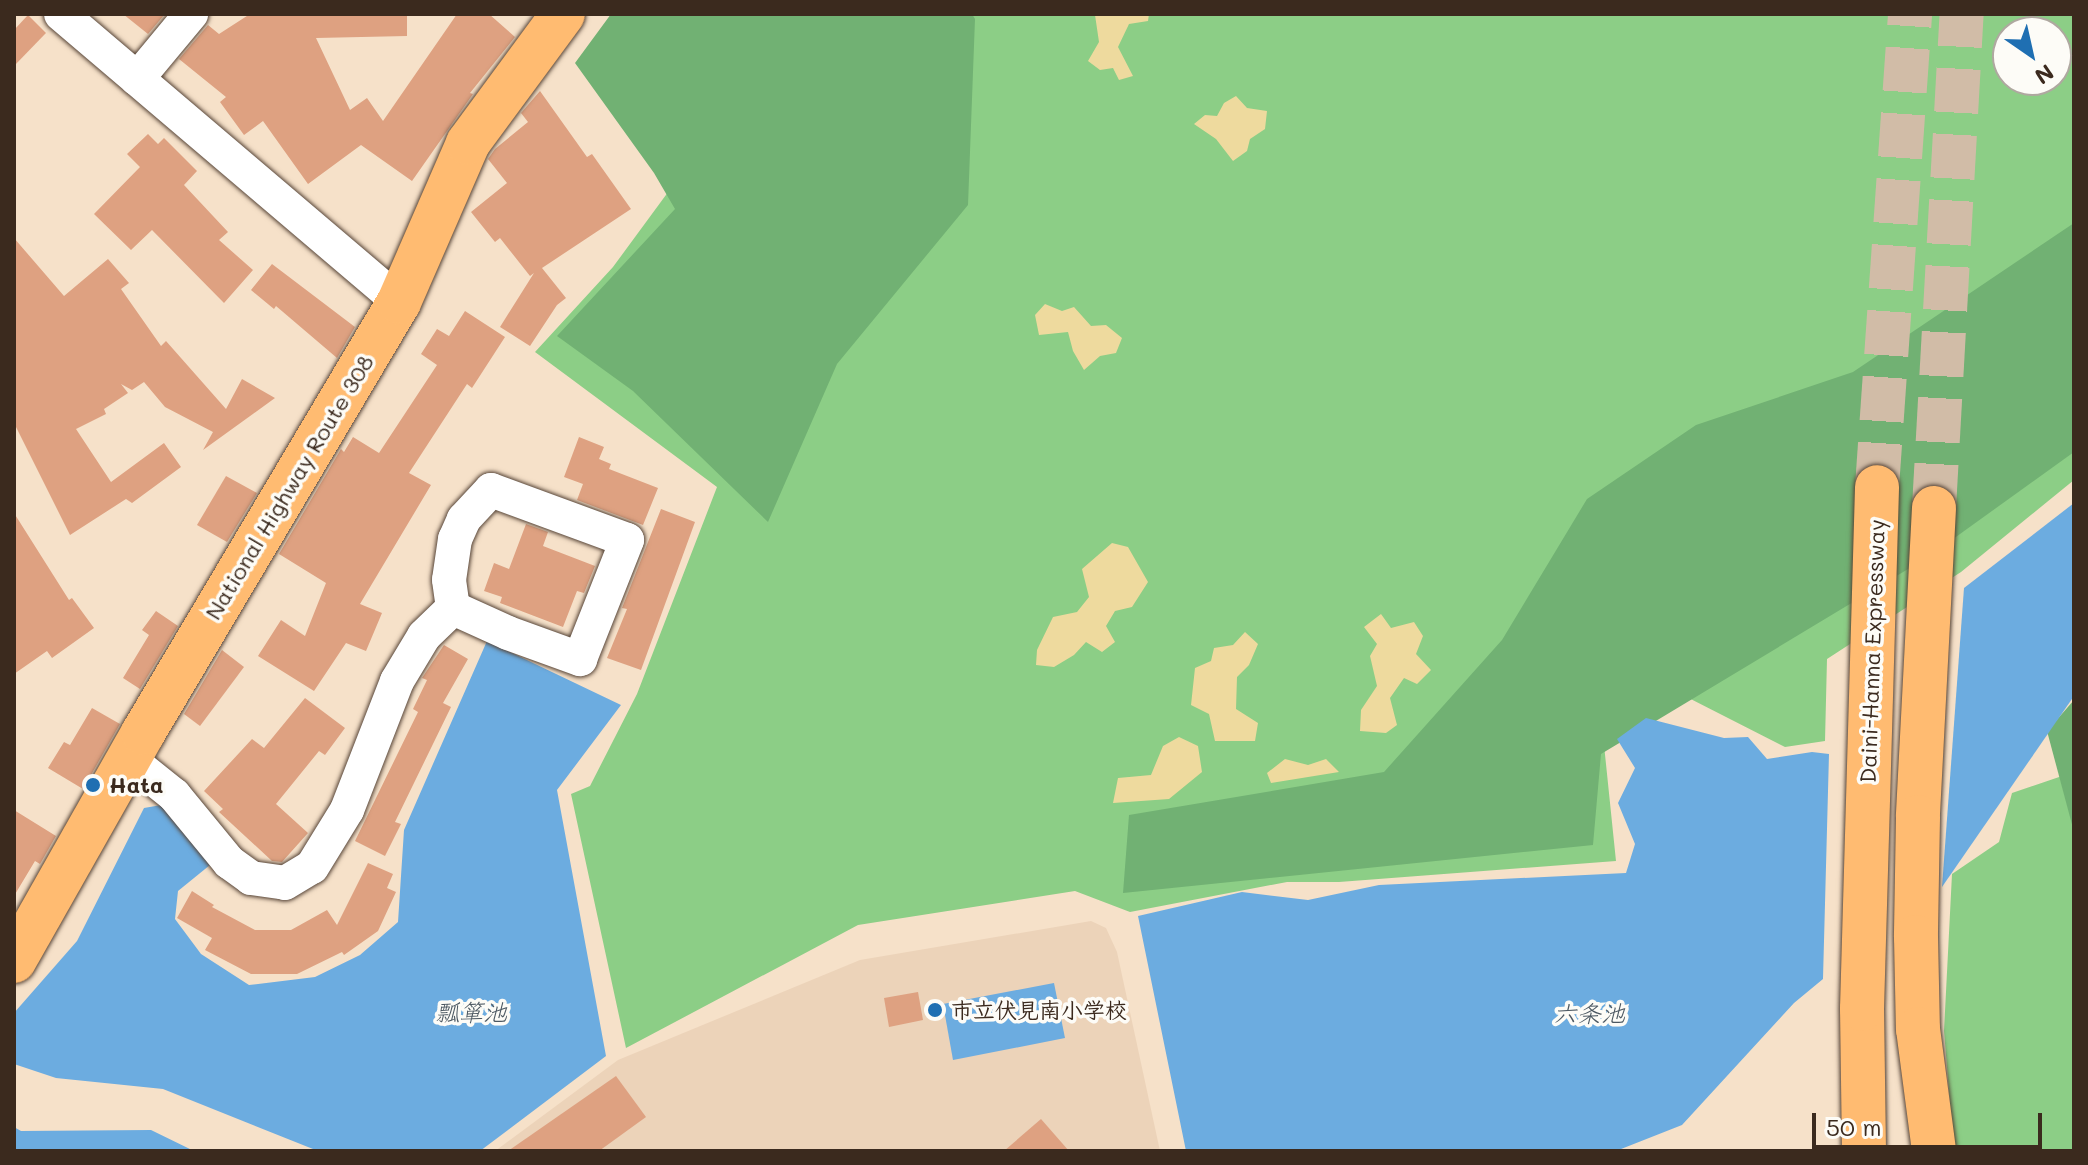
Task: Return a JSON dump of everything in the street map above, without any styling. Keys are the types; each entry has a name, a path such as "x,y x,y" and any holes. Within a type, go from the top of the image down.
{"highway":[{"name":"National Highway Route 308","path":"14,961 129,759 399,302 468,143 563,14"},
{"name":"Daini-Hanna Expressway","path":"1864,1151 1862,1009 1877,487"},
{"path":"1934,508 1918,817 1916,937 1918,1029 1934,1151"}],"street":[{"path":"61,14 399,302"},
{"path":"137,79 191,14"},
{"path":"491,490 627,540 580,659 508,633 453,608 449,580 455,539 464,519 491,490"},
{"path":"129,759 174,795 229,862 251,878 285,883 312,867 347,810 397,681 424,636 453,608"}],"shaded area":[{"name":"市立伏見南小学校","path":"1091,921 1106,928 1117,952 1160,1151 495,1151 618,1060 860,960"}],"green space":[{"path":"611,14 972,14 975,19 968,205 837,364 768,522 633,391 557,336 675,209 654,173 575,63"},
{"path":"732,14 2074,14 2074,480 1961,572 1827,659 1825,741 1785,747 1673,690 1603,735 1616,861 1339,882 1287,882 1130,912 1075,891 858,925 626,1048 571,794 590,786 637,694 717,487 535,352 613,267 674,184"},
{"path":"2074,223 2074,452 1928,557 1601,754 1593,845 1123,893 1129,815 1384,772 1502,640 1587,499 1696,425 1853,372"},
{"path":"2074,700 2074,1151 1954,1151 1944,1031 1952,874 1999,842 2012,793 2065,775"},
{"path":"2074,700 2074,832 2047,731"}],"sand":[{"path":"1149,14 1148,21 1129,24 1118,47 1133,76 1119,80 1113,68 1100,70 1088,61 1099,42 1095,15"},
{"path":"1236,96 1247,108 1267,111 1265,129 1250,139 1247,151 1233,161 1216,139 1194,124 1205,115 1217,116 1224,103"},
{"path":"1045,304 1062,311 1074,307 1091,326 1106,325 1122,338 1116,353 1100,356 1084,370 1073,351 1068,332 1039,335 1035,315"},
{"path":"1112,543 1128,547 1148,582 1132,607 1115,611 1106,626 1115,642 1102,652 1086,642 1074,655 1054,667 1036,665 1037,650 1053,617 1077,612 1089,597 1082,569"},
{"path":"1381,614 1391,628 1414,622 1423,636 1416,654 1431,670 1417,684 1404,678 1390,698 1397,725 1386,733 1360,731 1361,710 1377,686 1370,656 1377,644 1364,627"},
{"path":"1245,632 1258,644 1249,665 1237,677 1236,709 1258,723 1255,741 1215,741 1209,714 1191,705 1195,668 1211,661 1214,648 1233,645"},
{"path":"1179,737 1198,746 1202,772 1169,799 1113,803 1118,778 1151,775 1163,746"},
{"path":"1285,759 1308,765 1326,759 1339,772 1271,783 1267,773"}],"water":[{"path":"2074,503 2074,696 1942,887 1964,588"},
{"name":"瓢箪池","path":"487,641 621,705 557,790 606,1056 480,1151 318,1151 163,1089 56,1078 14,1064 14,1013 77,941 144,808 167,804 210,865 178,891 175,919 201,954 249,985 315,977 360,955 398,922 404,830"},
{"name":"六条池","path":"1646,718 1724,738 1748,737 1767,759 1812,752 1829,754 1823,979 1794,1003 1682,1125 1616,1151 1186,1151 1138,916 1242,892 1308,900 1379,885 1626,873 1635,844 1618,803 1635,768 1617,739"},
{"path":"1054,983 1065,1038 953,1060 943,1004"},
{"path":"14,1127 21,1131 151,1130 194,1151 14,1151"}],"building":[{"path":"123,14 165,14 148,34"},
{"path":"250,14 407,14 407,36 316,38 350,110 367,98 383,121 457,14 489,14 515,37 470,93 473,94 412,181 361,145 308,184 263,121 244,135 220,102 226,97 179,59 208,25 219,34"},
{"path":"28,15 46,33 14,66 14,30"},
{"path":"540,91 587,157 592,154 631,209 542,268 566,298 557,305 530,346 500,327 534,273 530,276 500,238 495,242 471,212 507,183 488,159 495,149 528,122 521,113"},
{"path":"148,134 158,144 164,138 197,171 184,185 228,232 219,240 253,270 224,303 152,230 131,250 94,214 140,167 127,154"},
{"path":"14,238 64,296 108,259 129,283 121,289 161,346 166,341 226,409 242,379 275,398 203,450 213,432 165,407 144,382 132,390 121,384 128,393 104,409 106,414 76,429 111,482 164,443 181,467 132,503 126,499 70,535 14,423"},
{"path":"272,264 355,327 337,358 276,306 274,309 251,290"},
{"path":"465,311 505,337 472,388 467,384 409,473 431,485 360,604 382,613 366,651 346,643 314,691 258,656 281,620 305,636 326,583 279,554 341,449 344,452 353,437 379,453 437,365 421,354 437,329 449,336"},
{"path":"579,437 604,447 599,459 611,464 609,469 658,488 643,525 577,500 583,484 564,477"},
{"path":"226,476 257,493 227,542 197,525"},
{"path":"661,509 695,522 641,670 607,658 627,609 622,608"},
{"path":"14,513 69,600 72,598 94,628 52,658 47,651 14,674"},
{"path":"526,524 548,532 543,546 595,566 584,593 577,591 563,627 500,603 502,597 484,591 494,563 509,569"},
{"path":"156,611 178,626 140,689 123,678 149,635 142,630"},
{"path":"444,645 468,659 443,703 451,707 395,822 401,824 385,856 355,841 418,712 413,709 427,680 422,678"},
{"path":"222,650 244,667 200,726 184,714"},
{"path":"305,698 345,728 325,755 319,751 276,804 308,833 282,862 272,861 219,812 223,809 204,791 252,739 264,748"},
{"path":"92,708 120,724 83,789 48,768 64,742 70,745"},
{"path":"14,810 56,836 40,864 35,861 14,896"},
{"path":"368,863 393,874 387,888 396,892 378,931 344,955 342,952 297,974 251,974 205,950 212,938 177,918 192,891 214,905 212,907 255,930 291,930 327,910 337,925"},
{"path":"918,992 923,1020 889,1027 884,998"},
{"path":"616,1076 646,1117 599,1151 508,1151"},
{"path":"1041,1119 1069,1151 1004,1151"}],"tunnel":[{"path":"1877,487 1910,14"},
{"path":"1934,508 1962,14"}],"place":[{"name":"Hata","path":"93,785"},
{"name":"市立伏見南小学校","path":"935,1010"}]}
